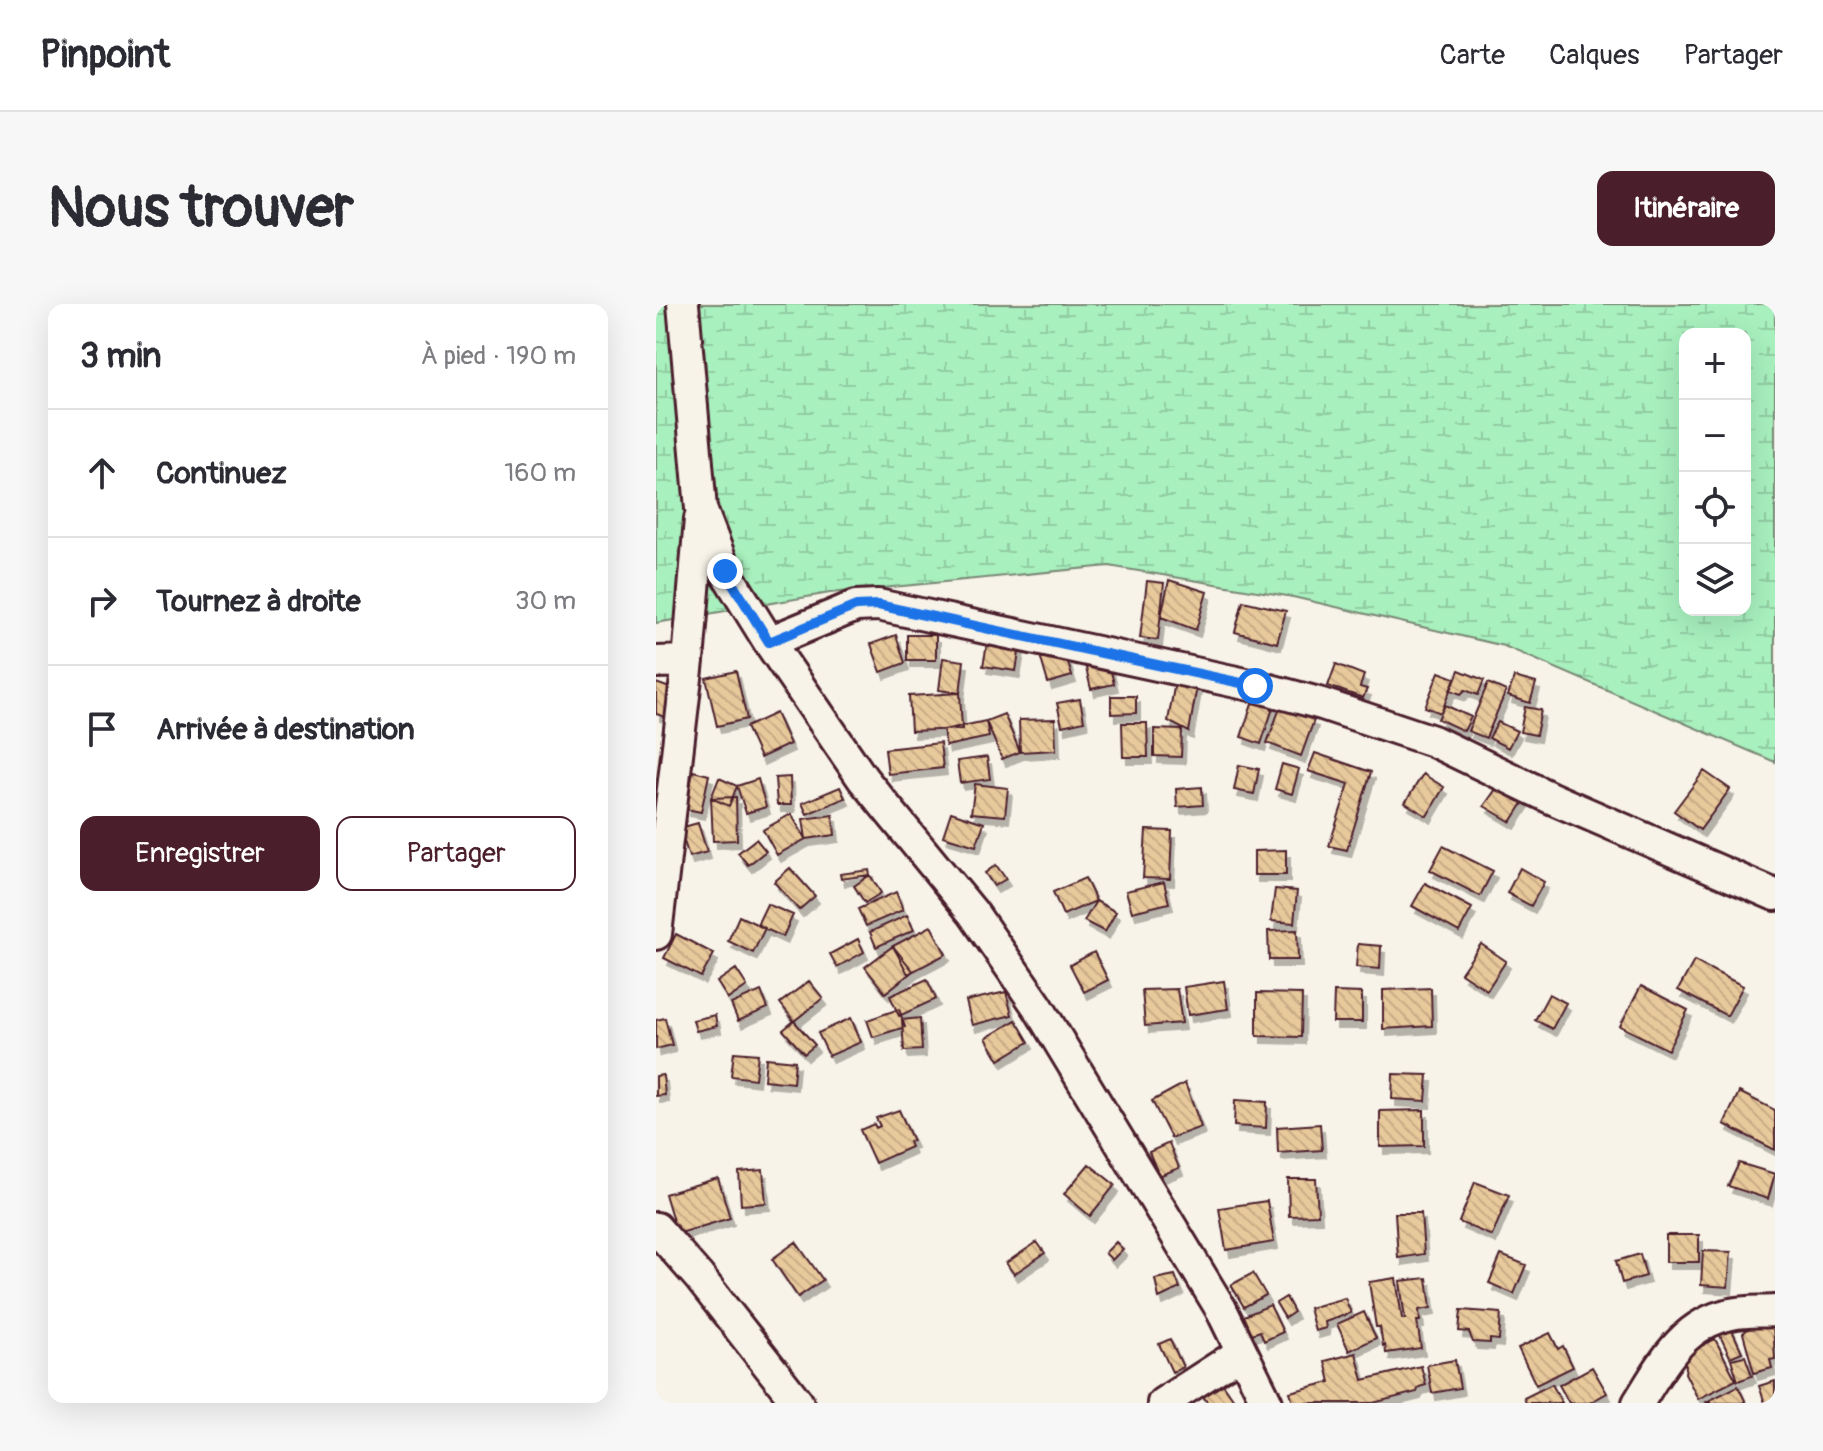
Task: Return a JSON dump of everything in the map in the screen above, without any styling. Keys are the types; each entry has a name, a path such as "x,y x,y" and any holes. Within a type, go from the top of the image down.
{"street":[{"path":"656,934 688,661 701,509 683,304"},
{"path":"701,509 725,571 769,642 863,779 973,913 1038,1007 1221,1309 1267,1403"},
{"path":"769,642 856,606 878,605 1255,686 1322,704 1433,741 1551,798 1775,895"},
{"path":"656,662 688,661"},
{"path":"656,1228 699,1277 798,1403"},
{"path":"1638,1403 1672,1348 1699,1325 1731,1314 1775,1311"},
{"path":"1163,1403 1242,1352"}],"green space":[{"path":"656,304 1775,304 1775,762 1504,646 1293,597 1109,566 830,593 656,623"}],"building":[{"path":"1169,580 1207,592 1196,630 1161,617"},
{"path":"1147,581 1164,583 1158,640 1140,638"},
{"path":"1243,601 1286,611 1277,643 1235,632"},
{"path":"989,634 1021,640 1016,671 983,666"},
{"path":"896,635 905,663 881,672 871,644"},
{"path":"907,635 936,635 936,660 907,660"},
{"path":"1063,646 1072,676 1048,683 1039,652"},
{"path":"1107,654 1114,684 1091,689 1084,660"},
{"path":"943,658 964,661 960,693 939,690"},
{"path":"1336,664 1364,675 1360,687 1367,689 1363,698 1328,686"},
{"path":"1459,670 1484,680 1478,695 1465,690 1461,694 1451,690"},
{"path":"736,671 747,719 717,726 706,678"},
{"path":"1439,672 1455,678 1441,713 1425,707"},
{"path":"1514,677 1536,683 1530,703 1508,696"},
{"path":"1175,682 1197,686 1189,732 1168,721"},
{"path":"656,683 681,692 672,719 656,714"},
{"path":"1488,683 1506,691 1486,738 1468,731"},
{"path":"960,693 962,729 911,731 909,696"},
{"path":"1111,696 1136,696 1136,713 1111,714"},
{"path":"1254,698 1274,705 1261,744 1241,737"},
{"path":"1080,699 1084,721 1062,726 1057,703"},
{"path":"1445,705 1471,717 1464,731 1438,719"},
{"path":"1525,707 1541,710 1536,735 1520,732"},
{"path":"1280,708 1314,720 1301,756 1267,743"},
{"path":"776,713 790,744 760,758 746,727"},
{"path":"1004,714 1020,752 1002,759 986,721"},
{"path":"1055,719 1056,750 1020,752 1019,720"},
{"path":"986,721 989,737 946,746 943,730"},
{"path":"1498,722 1517,731 1508,748 1489,738"},
{"path":"1122,723 1147,723 1148,757 1123,757"},
{"path":"1154,729 1182,730 1181,757 1154,756"},
{"path":"940,743 943,768 888,774 885,749"},
{"path":"1315,753 1371,772 1347,850 1329,846 1349,784 1308,771"},
{"path":"987,757 990,779 960,783 957,761"},
{"path":"1282,764 1299,769 1292,794 1275,789"},
{"path":"1239,765 1259,769 1254,794 1234,790"},
{"path":"693,771 709,775 701,812 686,809"},
{"path":"1704,771 1730,789 1700,830 1674,811"},
{"path":"1423,774 1444,787 1427,816 1405,803"},
{"path":"790,777 791,805 777,805 775,778"},
{"path":"719,778 737,786 729,806 711,798"},
{"path":"758,779 766,807 746,813 737,786"},
{"path":"1501,782 1527,797 1511,822 1484,806"},
{"path":"975,784 1008,788 1005,816 971,813"},
{"path":"840,787 845,798 807,814 802,803"},
{"path":"1202,787 1203,805 1177,807 1176,789"},
{"path":"736,797 737,840 713,841 711,798"},
{"path":"951,812 984,823 976,846 943,836"},
{"path":"791,814 806,839 777,855 763,830"},
{"path":"833,815 835,835 806,839 803,819"},
{"path":"698,823 707,852 689,857 680,828"},
{"path":"1146,830 1172,831 1170,879 1143,878"},
{"path":"756,839 766,851 748,865 738,853"},
{"path":"1443,846 1493,871 1480,896 1430,870"},
{"path":"1286,850 1286,875 1254,875 1254,851"},
{"path":"996,865 1006,879 994,886 985,873"},
{"path":"790,868 815,896 799,910 774,882"},
{"path":"1520,868 1544,882 1531,906 1507,893"},
{"path":"869,870 870,875 841,879 840,874"},
{"path":"870,875 881,893 865,903 854,886"},
{"path":"1085,878 1096,901 1063,915 1053,892"},
{"path":"1164,882 1169,903 1132,912 1126,891"},
{"path":"1425,883 1472,908 1459,932 1412,906"},
{"path":"1275,889 1297,891 1294,923 1271,921"},
{"path":"896,892 903,910 866,926 858,909"},
{"path":"1096,901 1116,912 1105,932 1084,921"},
{"path":"767,904 793,915 783,937 757,925"},
{"path":"907,915 914,930 876,947 870,932"},
{"path":"739,916 765,928 753,953 728,941"},
{"path":"931,926 946,954 908,974 893,946"},
{"path":"1297,930 1298,960 1269,960 1268,931"},
{"path":"676,934 714,954 701,977 664,958"},
{"path":"858,939 864,952 837,967 830,954"},
{"path":"1358,944 1381,946 1380,969 1356,967"},
{"path":"1481,944 1506,961 1487,990 1461,973"},
{"path":"893,946 913,971 885,993 865,967"},
{"path":"1094,952 1108,980 1084,992 1070,965"},
{"path":"1694,961 1743,986 1727,1016 1678,990"},
{"path":"736,969 747,986 728,999 717,982"},
{"path":"927,979 936,999 899,1016 890,996"},
{"path":"809,981 823,998 794,1021 780,1003"},
{"path":"1224,981 1228,1009 1188,1015 1184,987"},
{"path":"1641,986 1688,1010 1668,1050 1620,1026"},
{"path":"1431,988 1432,1026 1383,1029 1383,990"},
{"path":"1177,989 1182,1023 1145,1026 1142,990"},
{"path":"761,991 768,1008 738,1021 731,1004"},
{"path":"1006,992 1012,1015 972,1025 966,1001"},
{"path":"1334,992 1362,993 1362,1022 1333,1022"},
{"path":"1257,993 1302,994 1301,1037 1257,1036"},
{"path":"1549,994 1566,1003 1552,1029 1535,1020"},
{"path":"899,1009 905,1027 873,1037 867,1020"},
{"path":"715,1015 717,1026 696,1031 693,1020"},
{"path":"665,1018 672,1045 656,1049 656,1020"},
{"path":"851,1018 861,1042 829,1056 818,1033"},
{"path":"920,1018 922,1050 904,1051 902,1020"},
{"path":"1016,1020 1029,1042 999,1060 986,1038"},
{"path":"794,1021 815,1045 804,1054 783,1030"},
{"path":"734,1052 758,1054 755,1079 731,1076"},
{"path":"766,1058 795,1061 793,1083 764,1080"},
{"path":"1393,1074 1428,1075 1426,1101 1392,1099"},
{"path":"663,1075 665,1095 656,1096 656,1076"},
{"path":"1185,1083 1201,1127 1171,1138 1152,1101"},
{"path":"1739,1092 1775,1110 1775,1150 1724,1124"},
{"path":"1235,1100 1267,1102 1266,1128 1234,1126"},
{"path":"899,1110 913,1141 909,1142 911,1147 875,1163 860,1130 874,1124 876,1128 880,1126 876,1118"},
{"path":"1424,1110 1424,1146 1380,1147 1380,1111"},
{"path":"1320,1124 1322,1150 1278,1153 1277,1127"},
{"path":"1169,1143 1179,1168 1159,1176 1149,1152"},
{"path":"1739,1163 1775,1174 1768,1199 1728,1186"},
{"path":"1089,1164 1115,1185 1090,1216 1064,1194"},
{"path":"763,1170 766,1203 741,1205 739,1172"},
{"path":"718,1178 730,1218 677,1234 665,1194"},
{"path":"1288,1179 1316,1179 1318,1215 1289,1216"},
{"path":"1475,1182 1509,1195 1492,1236 1459,1222"},
{"path":"1267,1201 1274,1242 1226,1250 1219,1208"},
{"path":"1395,1213 1421,1213 1424,1254 1398,1258"},
{"path":"1666,1235 1699,1235 1699,1262 1666,1262"},
{"path":"796,1242 823,1280 798,1297 772,1259"},
{"path":"1037,1242 1045,1253 1014,1274 1006,1263"},
{"path":"1116,1242 1123,1249 1112,1260 1105,1253"},
{"path":"1703,1251 1731,1252 1728,1287 1701,1285"},
{"path":"1640,1254 1646,1276 1622,1283 1616,1261"},
{"path":"1501,1255 1526,1265 1514,1294 1489,1283"},
{"path":"1253,1273 1266,1295 1244,1307 1231,1285"},
{"path":"1175,1275 1180,1288 1159,1298 1155,1279"},
{"path":"1396,1278 1402,1319 1405,1319 1400,1281 1427,1278 1431,1308 1419,1310 1420,1321 1417,1321 1421,1348 1386,1353 1380,1327 1376,1327 1369,1282"},
{"path":"1286,1297 1294,1312 1285,1318 1276,1303"},
{"path":"1345,1298 1351,1313 1325,1322 1326,1328 1315,1331 1309,1308"},
{"path":"1270,1305 1283,1332 1264,1341 1260,1331 1252,1334 1244,1316"},
{"path":"1461,1310 1501,1313 1499,1340 1473,1342 1469,1332 1459,1331"},
{"path":"1364,1312 1376,1338 1349,1351 1337,1324"},
{"path":"1727,1319 1742,1352 1730,1357 1715,1325"},
{"path":"1755,1323 1773,1324 1775,1359 1770,1360 1772,1368 1754,1373 1743,1333"},
{"path":"1550,1333 1558,1349 1563,1346 1573,1367 1536,1385 1518,1348"},
{"path":"1170,1339 1183,1367 1172,1372 1159,1344"},
{"path":"1715,1339 1736,1380 1698,1399 1685,1373 1686,1366 1681,1356"},
{"path":"1356,1353 1363,1380 1421,1366 1426,1385 1419,1387 1417,1392 1373,1403 1293,1403 1290,1392 1330,1382 1325,1361"},
{"path":"1745,1356 1752,1376 1738,1381 1731,1359"},
{"path":"1455,1360 1460,1388 1432,1393 1427,1365"},
{"path":"1592,1367 1607,1393 1589,1403 1569,1403 1559,1385"},
{"path":"1217,1375 1236,1403 1208,1403 1197,1388"},
{"path":"1775,1381 1775,1400 1765,1403 1759,1386"},
{"path":"1552,1384 1562,1403 1526,1403 1524,1398"},
{"path":"1738,1386 1746,1403 1706,1402"}],"route":[{"path":"725,571 769,642 856,606 878,605 1255,686"}]}
